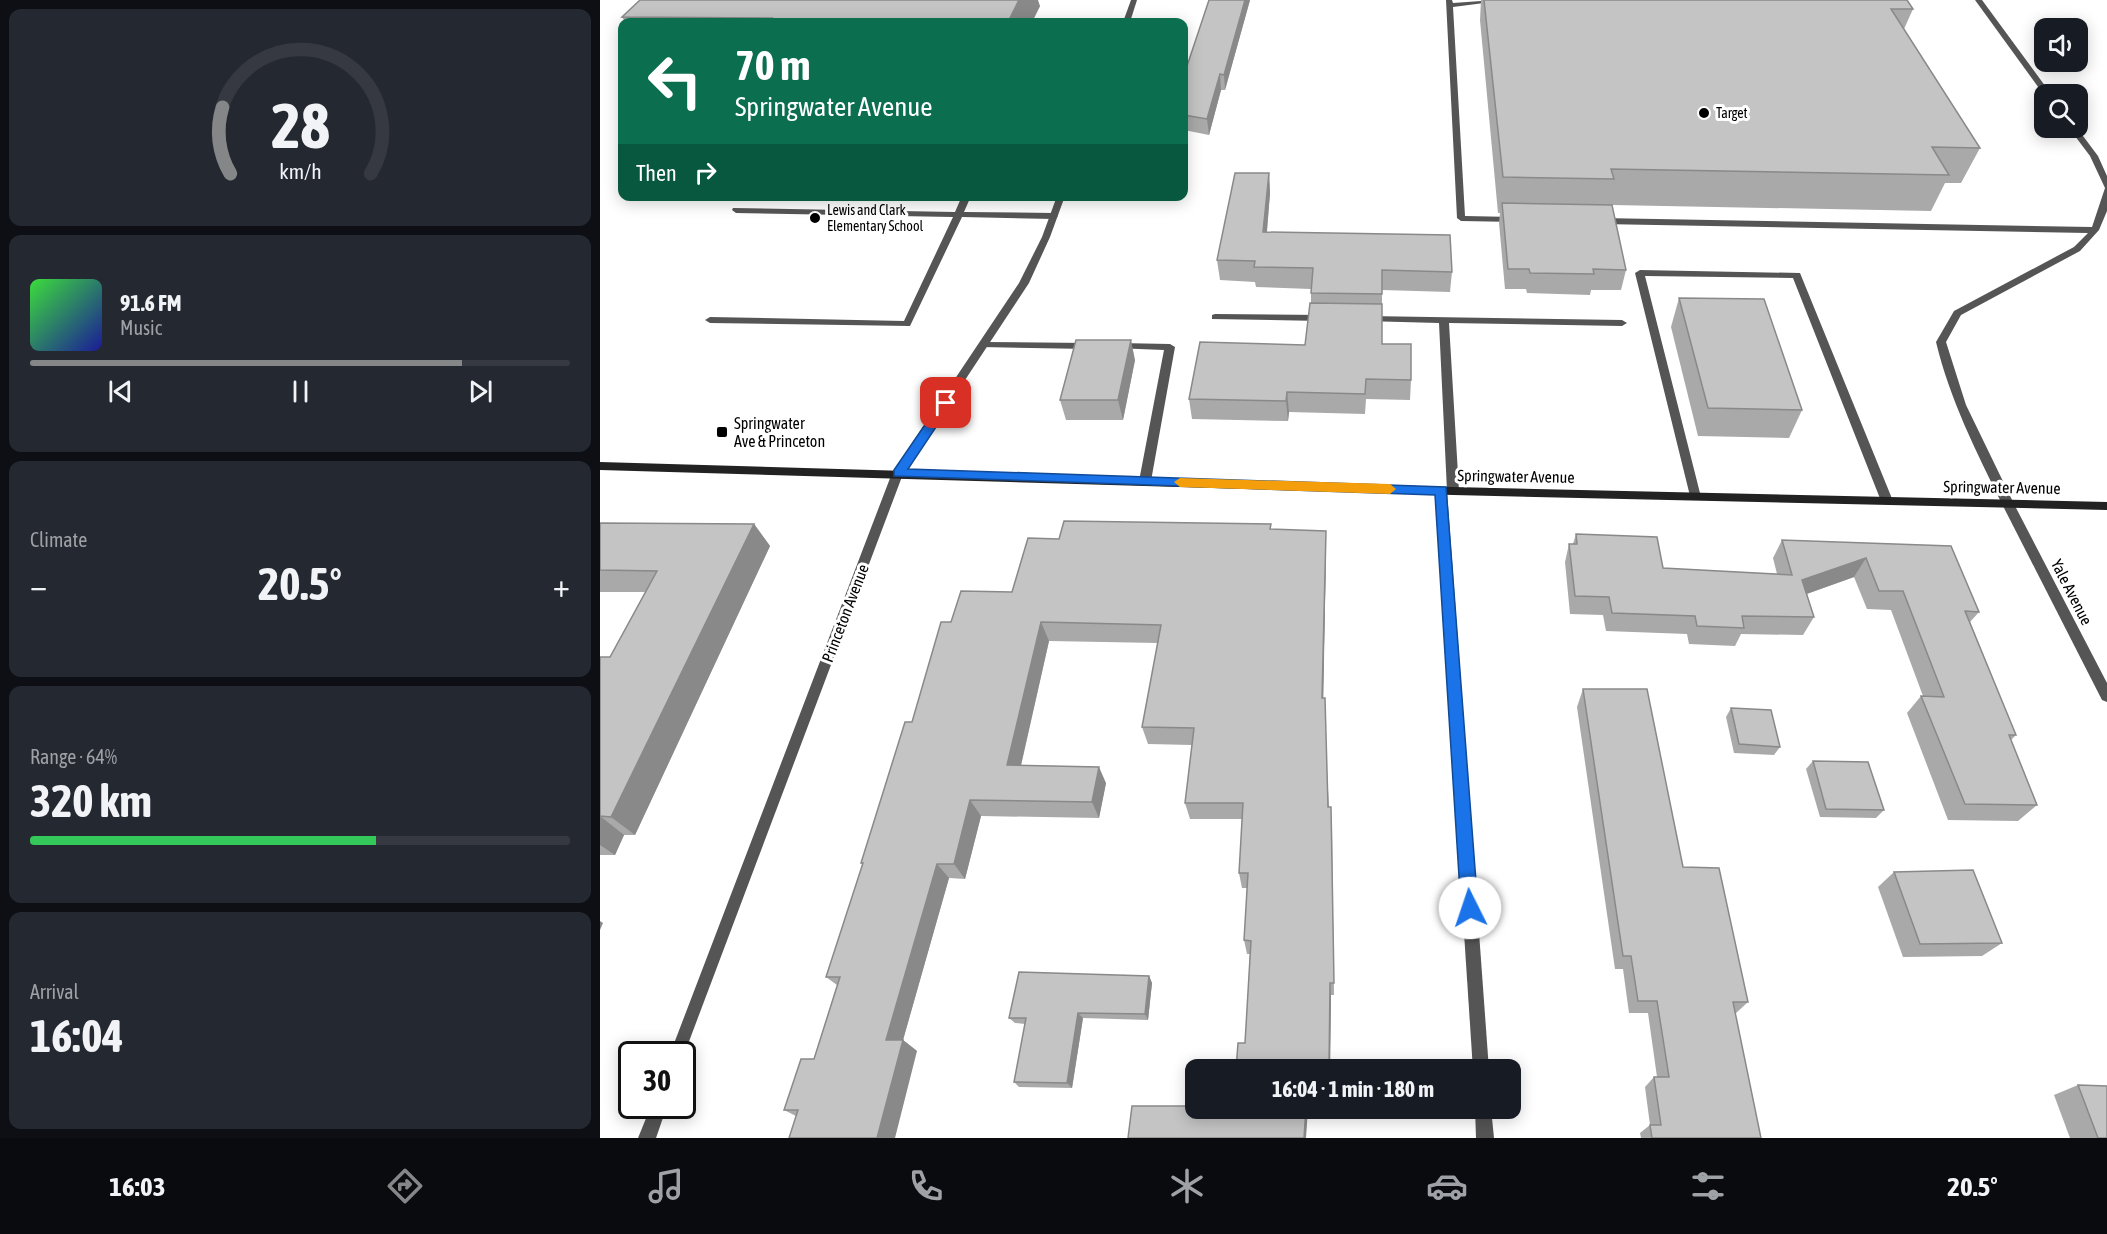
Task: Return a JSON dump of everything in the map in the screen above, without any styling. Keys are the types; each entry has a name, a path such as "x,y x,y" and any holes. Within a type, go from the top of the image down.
{"street":[{"path":"1127,18 1134,0"},
{"path":"1492,0 1449,2 1461,219 1521,220"},
{"path":"1978,0 2041,84"},
{"path":"1593,221 2095,230 2103,210 2107,188 2094,156 2080,138"},
{"path":"710,320 907,324 964,201"},
{"name":"Princeton Avenue","path":"683,1041 898,473 1024,283 1059,201"},
{"path":"736,210 1054,216"},
{"name":"Yale Avenue","path":"2095,230 2077,249 1957,313 1941,342 1949,377 1965,420 2107,696"},
{"path":"1695,497 1640,273 1797,274 1887,501"},
{"path":"1215,317 1330,319"},
{"path":"1353,319 1622,323"},
{"path":"1444,320 1447,491 1480,1059"},
{"path":"985,345 1170,347 1144,481"},
{"name":"Springwater Avenue","path":"600,466 1447,491 2107,506"},
{"path":"647,1138 654,1119"},
{"path":"1484,1119 1485,1138"}],"building":[{"path":"640,0 1019,0 1010,18 622,17"},
{"path":"1209,0 1245,0 1224,75 1220,74 1207,119 1188,116 1188,63"},
{"name":"Target","path":"1484,0 1907,0 1913,9 1891,9 1980,148 1932,147 1949,175 1611,169 1614,179 1503,177"},
{"path":"1235,173 1269,173 1263,232 1450,235 1452,272 1382,270 1382,294 1311,293 1313,268 1254,267 1255,261 1217,260"},
{"path":"1502,203 1612,205 1626,270 1593,269 1594,274 1530,273 1529,269 1508,269"},
{"path":"1679,298 1764,299 1802,410 1708,408"},
{"path":"1310,303 1382,304 1382,344 1411,344 1411,380 1366,379 1365,394 1287,392 1286,401 1189,399 1200,342 1305,345"},
{"path":"1076,340 1131,340 1118,400 1060,400"},
{"path":"1064,521 1271,524 1270,529 1326,531 1322,698 1325,698 1328,807 1331,807 1334,983 1330,983 1329,1059 1237,1059 1238,1043 1245,1043 1251,941 1244,940 1248,873 1239,873 1243,803 1185,803 1194,728 1142,727 1161,625 1041,622 1007,765 1099,767 1092,802 970,800 954,864 937,864 886,1040 903,1040 877,1138 789,1138 798,1110 784,1110 801,1059 814,1059 840,977 826,977 905,722 912,722 941,622 951,622 961,591 1012,592 1028,538 1059,539"},
{"path":"600,523 754,524 611,817 600,816 600,657 610,657 657,571 600,570"},
{"path":"1576,534 1657,537 1663,568 1792,575 1782,540 1951,546 1979,612 1965,611 2016,735 2009,735 2037,805 1965,804 1921,696 1944,697 1903,591 1879,591 1866,558 1802,580 1814,617 1742,616 1744,628 1697,626 1695,616 1612,613 1609,597 1575,596 1569,544 1577,544"},
{"path":"1583,689 1647,689 1683,867 1719,868 1748,1002 1733,1002 1761,1138 1652,1138 1650,1125 1661,1125 1654,1077 1669,1077 1657,1001 1638,1001 1631,956 1623,956"},
{"path":"1731,708 1771,710 1780,747 1739,744"},
{"path":"1813,761 1868,762 1884,810 1826,809"},
{"path":"1973,870 2002,943 1920,944 1894,872"},
{"path":"1019,972 1149,976 1145,1014 1078,1013 1067,1083 1014,1082 1026,1018 1009,1018"},
{"path":"2078,1085 2107,1086 2107,1138 2098,1138"},
{"path":"1132,1106 1185,1106 1185,1119 1305,1119 1304,1138 1128,1138"}],"slow traffic":[{"path":"1180,482 1390,489"}],"place":[{"name":"Target","path":"1704,113"},
{"name":"Lewis and Clark Elementary School","path":"815,218"},
{"name":"Springwater Ave & Princeton","path":"722,432"}],"route":[{"path":"946,403 898,473 1442,491 1470,908"}]}
